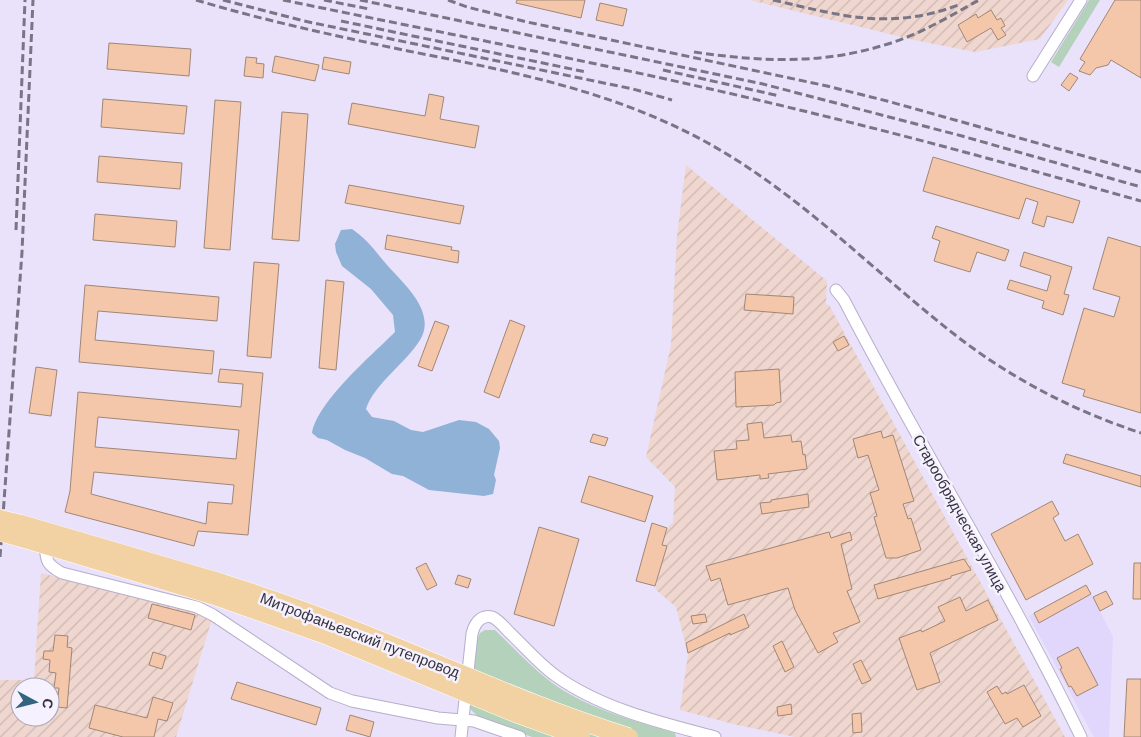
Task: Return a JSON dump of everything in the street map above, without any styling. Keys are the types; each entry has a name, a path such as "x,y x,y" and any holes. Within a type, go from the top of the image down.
{"main road":[{"name":"Митрофаньевский путепровод","path":"0,518 279,601 372,637 515,697 629,737"},
{"name":"Митрофаньевский путепровод","path":"0,533 208,594 275,616 366,650 472,696 581,737"}],"street":[{"path":"1033,76 1081,0"},
{"name":"Старообрядческая улица","path":"836,290 844,300 891,390 1038,651 1081,737"},
{"path":"0,533 45,546 46,560 52,568 62,573 197,607 213,615 330,693 362,703 447,720 474,721 520,737"},
{"path":"461,737 472,634 478,621 484,617 490,617 496,619 567,684 622,709 715,737"}],"shaded area":[{"path":"750,0 1068,0 1040,39 975,52 914,40"},
{"path":"686,165 827,281 826,304 829,305 1065,737 795,737 733,724 680,710 688,654 676,607 655,589 667,546 662,545 667,528 673,522 675,487 646,457 671,345 677,236"},
{"path":"41,573 196,613 212,619 176,737 0,737 0,680 10,680 10,727 60,727 60,677 34,677"},
{"path":"1091,594 1113,637 1109,737 1094,737 1029,616 1034,613 1039,623"}],"green space":[{"path":"1089,0 1100,0 1059,67 1051,62"},
{"path":"485,630 495,630 541,674 571,695 615,714 675,733 676,737 532,737 480,718 470,709 476,642 480,633"}],"water":[{"path":"352,229 367,242 409,290 422,309 424,319 424,330 420,340 383,382 366,409 372,417 394,421 411,430 423,432 459,420 476,422 489,429 499,441 500,448 494,475 496,480 493,494 484,496 429,490 403,476 392,474 365,458 327,440 318,438 312,433 316,421 334,393 395,332 393,315 371,289 342,266 336,252 335,244 341,230"}],"building":[{"path":"517,0 585,0 581,18 516,3"},
{"path":"1115,0 1141,0 1141,78 1111,60 1108,65 1096,68 1090,75 1079,71 1085,62 1080,59"},
{"path":"600,3 627,9 623,26 596,20"},
{"path":"991,10 997,20 1001,18 1005,26 1001,28 1006,35 998,40 991,28 967,42 958,25 976,14 978,18"},
{"path":"109,43 191,49 189,76 107,69"},
{"path":"275,56 319,65 315,81 272,72"},
{"path":"246,57 257,58 256,63 264,64 263,78 244,76"},
{"path":"324,57 351,62 349,74 322,69"},
{"path":"1070,73 1078,78 1069,91 1061,85"},
{"path":"429,94 444,97 440,119 479,126 475,148 348,124 352,103 425,116"},
{"path":"103,99 187,106 184,134 101,127"},
{"path":"215,100 241,102 230,250 204,248"},
{"path":"282,112 308,114 299,241 272,239"},
{"path":"99,156 182,163 180,189 97,182"},
{"path":"933,157 1080,201 1073,223 1047,216 1044,227 1032,223 1038,202 1026,198 1019,219 923,191"},
{"path":"349,185 464,206 460,224 345,203"},
{"path":"95,214 177,221 175,247 93,240"},
{"path":"936,226 1009,250 1005,261 977,252 970,272 934,261 940,241 932,238"},
{"path":"387,235 452,247 451,250 459,251 458,263 385,249"},
{"path":"1108,237 1141,247 1141,413 1083,396 1085,390 1062,383 1084,308 1114,317 1120,297 1093,289"},
{"path":"1024,252 1072,267 1064,294 1069,295 1063,315 1042,308 1044,301 1007,289 1010,280 1047,291 1051,276 1020,266"},
{"path":"254,262 279,264 271,358 247,356"},
{"path":"326,280 344,282 336,370 319,368"},
{"path":"85,285 219,297 217,321 98,311 95,340 214,351 212,374 79,362"},
{"path":"746,294 794,297 793,314 744,310"},
{"path":"510,320 525,326 499,398 484,392"},
{"path":"435,321 449,326 432,371 418,366"},
{"path":"844,336 849,345 838,351 833,342"},
{"path":"36,367 57,370 51,416 29,413"},
{"path":"220,369 263,373 248,535 198,531 194,546 65,512 70,491 78,392 241,407 243,384 218,382","holes":["98,417 239,430 236,459 95,447","94,472 234,485 232,504 208,502 206,524 91,494"]},
{"path":"779,369 781,402 774,405 736,407 735,372"},
{"path":"762,422 764,438 791,435 792,442 801,441 807,469 768,474 769,478 760,479 760,475 717,480 714,451 737,449 736,441 749,440 747,424"},
{"path":"881,431 883,438 893,435 914,501 903,504 908,519 911,518 921,550 897,558 886,558 874,517 877,516 870,493 879,490 868,455 858,458 853,439"},
{"path":"593,434 608,438 605,446 590,442"},
{"path":"1066,454 1141,476 1141,487 1063,463"},
{"path":"589,476 653,496 645,522 581,502"},
{"path":"808,494 809,507 762,514 760,503"},
{"path":"1052,501 1059,514 1053,518 1065,541 1078,534 1093,564 1026,600 991,534"},
{"path":"652,523 667,528 662,545 667,546 655,586 636,581"},
{"path":"539,527 579,539 554,626 514,614"},
{"path":"829,532 831,538 850,532 852,540 841,544 852,589 847,591 860,622 833,633 838,642 818,653 795,610 788,588 728,605 720,578 711,581 706,566"},
{"path":"964,559 971,570 951,576 951,578 878,599 874,585"},
{"path":"426,563 437,585 427,590 416,568"},
{"path":"1134,563 1141,563 1141,599 1133,599"},
{"path":"458,575 471,579 468,588 455,584"},
{"path":"1086,585 1091,594 1039,623 1034,613"},
{"path":"1106,591 1113,604 1100,611 1093,597"},
{"path":"960,597 966,611 988,600 998,620 930,653 940,682 917,690 899,638 921,630 922,632 945,621 938,607"},
{"path":"152,604 195,615 191,630 148,618"},
{"path":"705,614 707,622 693,624 691,616"},
{"path":"744,614 749,627 730,635 730,633 688,653 686,643"},
{"path":"55,635 68,636 67,647 72,648 67,708 60,707 60,677 55,677 56,673 49,672 50,660 43,659 44,651 53,651"},
{"path":"782,641 794,667 785,672 773,646"},
{"path":"1078,647 1098,685 1077,696 1071,686 1069,687 1057,658"},
{"path":"153,652 166,656 162,669 149,665"},
{"path":"861,660 871,680 862,684 853,664"},
{"path":"1127,679 1141,679 1141,737 1124,737"},
{"path":"237,682 321,708 316,725 231,699"},
{"path":"1024,685 1041,716 1023,727 1017,718 1005,724 987,692 997,686 1002,694 1006,692 1007,694"},
{"path":"153,697 173,703 167,721 158,719 154,737 123,737 89,728 95,705 147,718"},
{"path":"791,704 792,714 778,716 777,707"},
{"path":"861,713 862,732 853,733 852,714"},
{"path":"350,715 374,722 370,737 346,730"}],"railway":[{"path":"16,230 25,0"},
{"path":"0,557 22,252 33,0"},
{"path":"196,0 301,28 523,75 598,96 671,124 740,162 804,208 954,334 997,365 1067,404 1141,433"},
{"path":"223,0 304,21 633,89 672,100"},
{"path":"283,0 553,55 753,99 941,146 1141,201"},
{"path":"324,0 369,9"},
{"path":"360,0 763,84 962,136 1141,187"},
{"path":"448,0 467,7 527,22 827,86 1141,172"},
{"path":"773,0 845,15 889,19 912,17 961,4"},
{"path":"694,52 770,59 819,58 844,55 905,38 938,23 979,0"},
{"path":"341,21 586,72"},
{"path":"663,70 780,96"}]}
